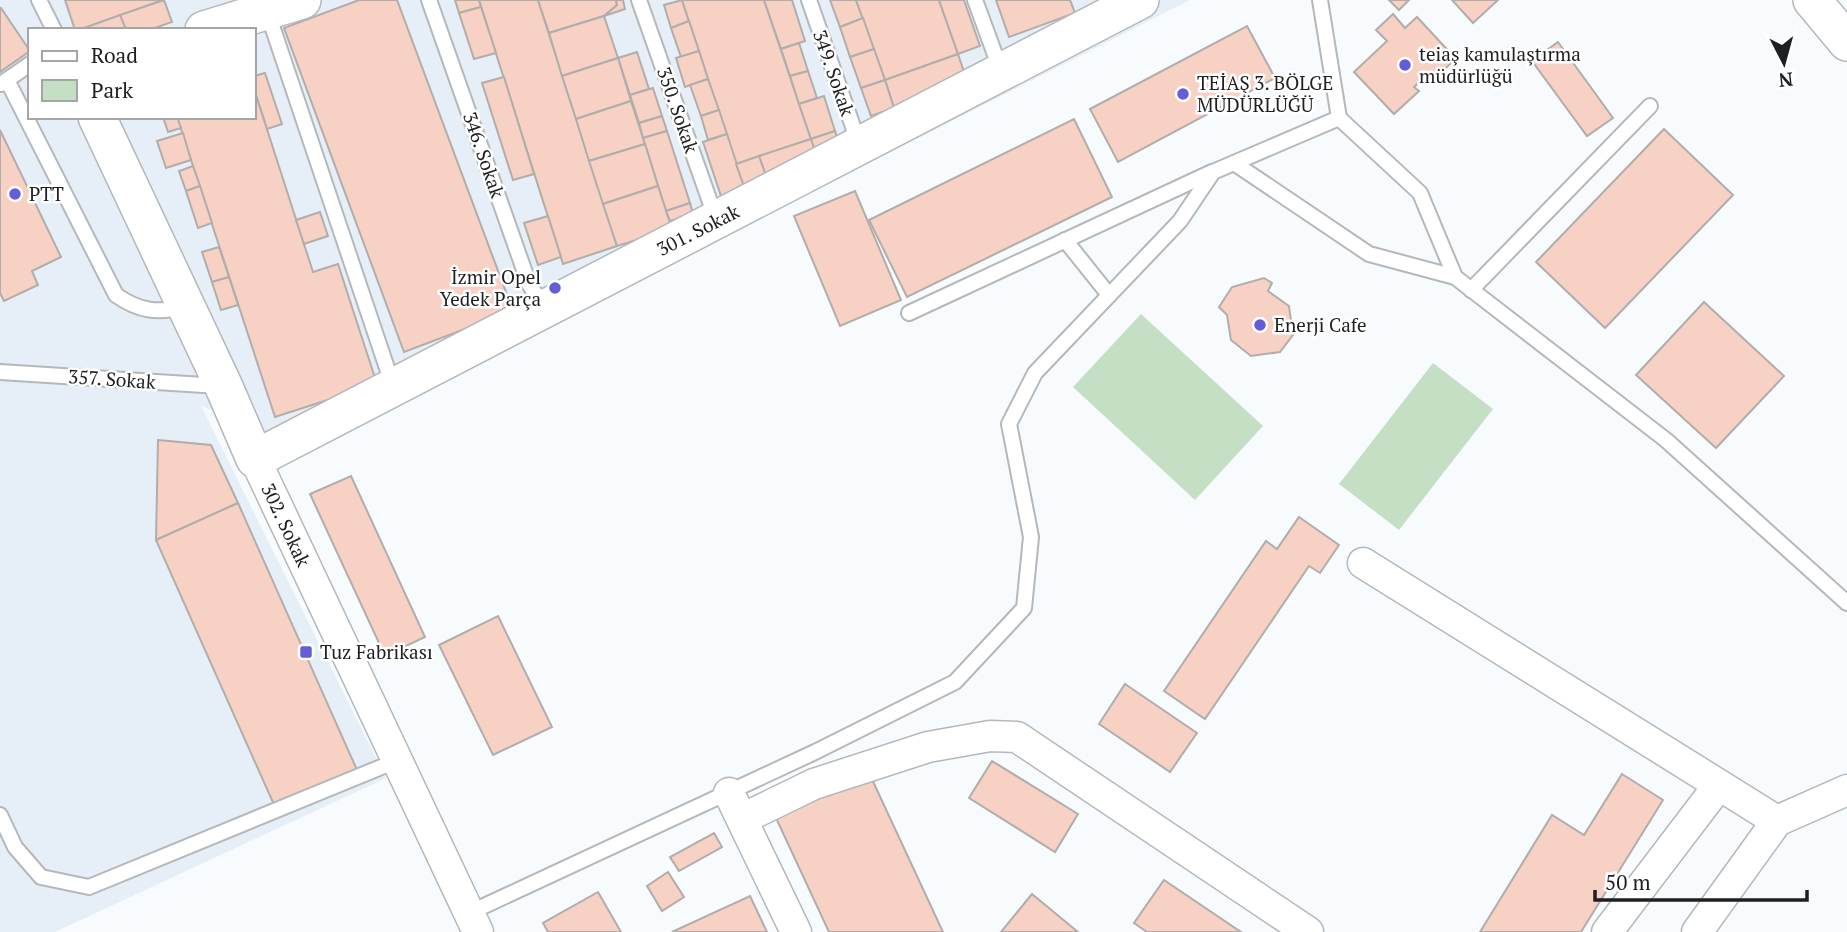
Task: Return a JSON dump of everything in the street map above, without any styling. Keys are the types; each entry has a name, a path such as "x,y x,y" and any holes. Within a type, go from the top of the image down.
{"street":[{"path":"211,28 302,0"},
{"name":"301. Sokak","path":"255,459 1140,0"},
{"path":"1812,0 1847,42"},
{"name":"302. Sokak","path":"98,119 474,923"},
{"path":"1363,563 1777,821"},
{"path":"796,932 735,806 928,747 990,736 1017,737 1308,932"},
{"path":"1607,932 1719,785"},
{"path":"1697,932 1777,821 1847,790"}],"lane":[{"path":"39,0 53,28"},
{"name":"346. Sokak","path":"429,0 529,284 545,308"},
{"name":"350. Sokak","path":"639,0 716,221"},
{"name":"349. Sokak","path":"809,0 860,145"},
{"path":"975,0 1001,72"},
{"path":"1320,0 1339,118 1420,193 1455,278"},
{"path":"267,11 393,387"},
{"path":"28,65 4,82 116,295 134,307 154,312 186,307"},
{"path":"1471,289 1650,106"},
{"path":"909,313 1213,172 1339,118"},
{"path":"1234,163 1369,254 1455,278 1471,289 1666,440 1847,603"},
{"path":"474,923 735,806 955,682 1024,608 1031,537 1009,424 1035,373 1180,221 1213,172"},
{"path":"1065,240 1109,295"},
{"name":"357. Sokak","path":"0,372 224,387"},
{"path":"0,815 15,847 41,877 89,887 396,761"}],"shaded area":[{"path":"0,0 1190,0 305,450 201,406 386,778 55,932 0,932"}],"green space":[{"path":"1141,314 1263,426 1195,500 1073,387"},
{"path":"1433,363 1493,409 1399,530 1339,484"}],"building":[{"path":"65,0 163,0 85,28 74,28"},
{"path":"164,0 172,22 155,28 125,28 120,15"},
{"path":"359,0 397,0 513,311 404,352 284,28"},
{"path":"455,0 479,0 481,7 459,13"},
{"path":"479,0 538,0 617,246 563,264"},
{"path":"538,0 616,0 617,5 604,16 549,33"},
{"path":"616,0 623,0 625,9 604,16 617,5"},
{"path":"682,0 689,21 671,28 664,5"},
{"path":"682,0 764,0 811,139 736,164"},
{"path":"764,0 792,0 805,41 781,49"},
{"path":"830,0 856,0 863,18 840,27"},
{"path":"856,0 939,0 958,54 885,80"},
{"path":"939,0 964,0 980,46 958,54"},
{"path":"996,0 1070,0 1075,13 1009,37"},
{"name":"teiaş kamulaştırma müdürlüğü","path":"1389,0 1409,0 1399,10"},
{"name":"teiaş kamulaştırma müdürlüğü","path":"1452,0 1498,0 1473,23"},
{"path":"481,7 496,53 474,59 459,13"},
{"path":"0,9 28,48 28,52 0,72"},
{"name":"teiaş kamulaştırma müdürlüğü","path":"1393,14 1405,28 1417,17 1456,59 1433,79 1428,74 1414,87 1419,91 1394,114 1354,72 1387,41 1376,30"},
{"path":"120,15 125,28 84,28"},
{"path":"604,16 618,58 562,76 549,33"},
{"path":"863,18 874,49 850,57 840,27"},
{"path":"689,21 699,51 681,57 671,28"},
{"name":"TEİAŞ 3. BÖLGE MÜDÜRLÜĞÜ","path":"1247,26 1275,78 1118,162 1090,109"},
{"path":"1558,42 1613,118 1587,136 1532,61"},
{"path":"799,43 808,71 790,76 781,49"},
{"path":"874,49 885,80 861,88 850,57"},
{"path":"699,51 708,79 685,87 676,58"},
{"path":"637,52 649,89 630,95 618,58"},
{"path":"958,54 964,72 894,108 885,80"},
{"path":"618,58 631,101 576,119 562,76"},
{"path":"808,71 817,98 799,104 790,76"},
{"path":"265,73 282,124 267,129 256,95 256,75"},
{"path":"504,77 534,174 513,180 482,83"},
{"path":"708,79 719,110 701,116 690,85"},
{"path":"885,80 894,108 871,116 861,88"},
{"path":"653,88 662,116 639,123 630,95"},
{"path":"256,95 313,272 338,264 377,384 275,417 178,119 256,119"},
{"path":"824,96 835,131 811,139 799,104"},
{"path":"631,101 645,144 589,161 576,119"},
{"path":"719,110 727,134 708,140 701,116"},
{"path":"662,116 667,131 643,138 639,123"},
{"path":"164,119 178,119 181,128 168,132"},
{"path":"1074,119 1112,197 907,297 869,220"},
{"path":"1664,129 1733,195 1605,328 1536,262"},
{"name":"PTT","path":"0,130 61,257 32,271 38,285 4,301 0,293"},
{"path":"667,131 690,203 666,211 643,138"},
{"path":"835,131 838,140 813,148 811,139"},
{"path":"183,133 191,160 166,168 157,141"},
{"path":"727,134 746,192 722,199 703,142"},
{"path":"811,139 815,151 767,179 759,156"},
{"path":"645,144 658,186 603,204 589,161"},
{"path":"759,156 767,179 746,192 736,164"},
{"path":"193,166 200,186 186,191 179,171"},
{"path":"200,186 212,223 198,228 186,191"},
{"path":"658,186 672,229 617,246 603,204"},
{"path":"855,191 901,300 840,326 794,216"},
{"path":"690,203 693,214 670,221 666,211"},
{"path":"320,212 328,236 304,244 296,220"},
{"path":"548,216 561,257 538,265 524,223"},
{"path":"219,247 229,277 212,282 202,252"},
{"path":"229,277 238,305 221,310 212,282"},
{"name":"Enerji Cafe","path":"1264,278 1272,283 1268,291 1289,306 1293,335 1280,352 1251,356 1231,340 1227,315 1219,307 1232,287"},
{"path":"1704,302 1784,376 1716,448 1636,375"},
{"path":"158,440 211,445 238,503 156,540"},
{"path":"351,476 425,637 385,656 310,494"},
{"path":"238,503 357,770 275,807 156,540"},
{"path":"1299,517 1339,545 1320,573 1309,566 1205,719 1164,691 1266,541 1277,549"},
{"path":"498,616 552,727 493,755 439,645"},
{"path":"1125,684 1197,733 1170,772 1099,724"},
{"path":"992,761 1078,814 1055,852 969,798"},
{"path":"1622,774 1663,800 1581,932 1480,932 1552,815 1584,835"},
{"path":"870,775 943,932 829,932 776,818"},
{"path":"714,833 722,847 679,871 670,857"},
{"path":"668,872 684,897 662,911 647,886"},
{"path":"1164,880 1241,932 1147,932 1134,923"},
{"path":"598,892 621,932 548,932 543,923"},
{"path":"1032,894 1078,932 1001,932"},
{"path":"750,896 767,932 672,932"}],"place":[{"name":"teiaş kamulaştırma müdürlüğü","path":"1405,65"},
{"name":"TEİAŞ 3. BÖLGE MÜDÜRLÜĞÜ","path":"1183,94"},
{"name":"PTT","path":"15,194"},
{"name":"İzmir Opel Yedek Parça","path":"555,288"},
{"name":"Enerji Cafe","path":"1260,325"},
{"name":"Tuz Fabrikası","path":"306,652"}]}
